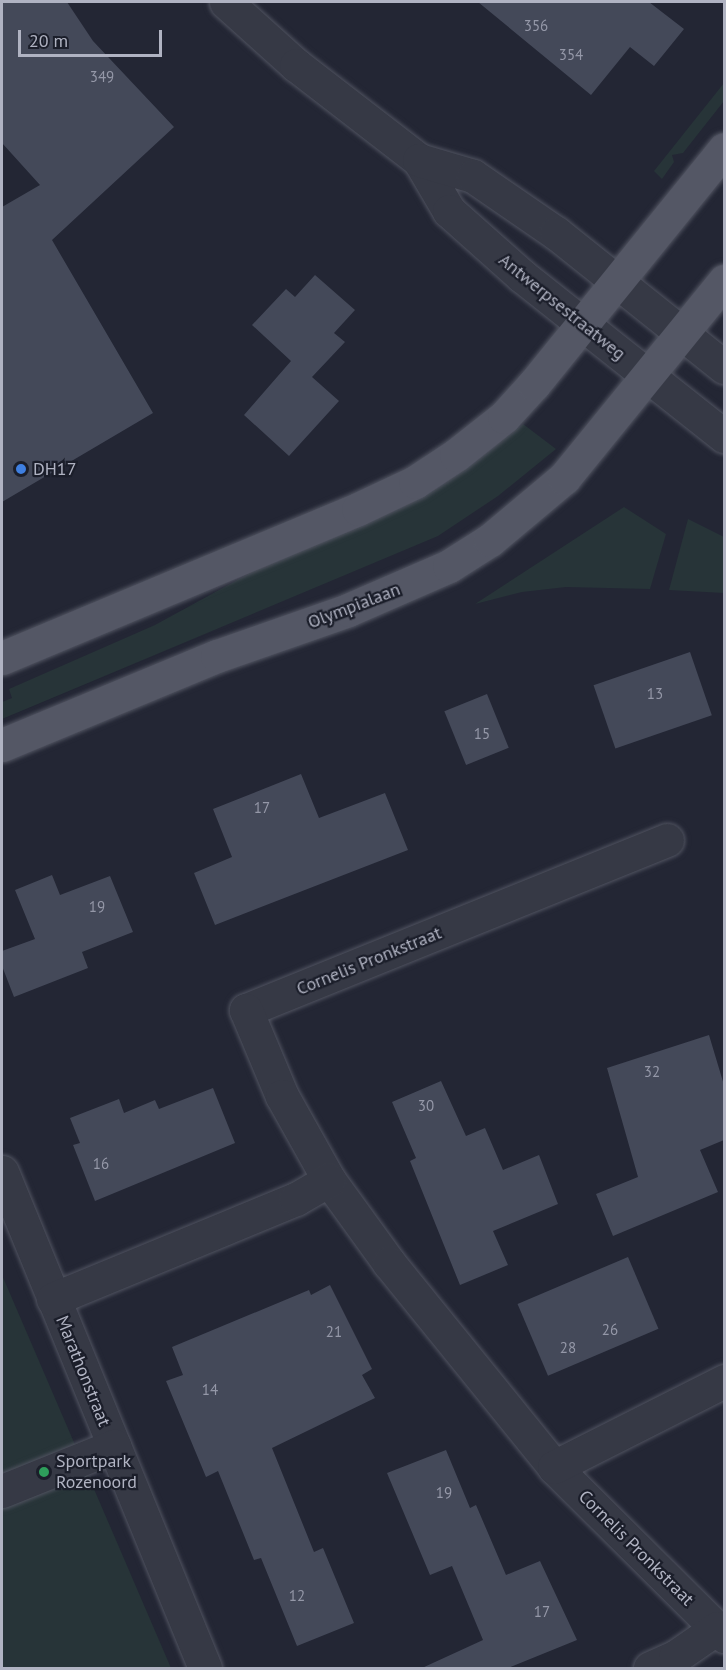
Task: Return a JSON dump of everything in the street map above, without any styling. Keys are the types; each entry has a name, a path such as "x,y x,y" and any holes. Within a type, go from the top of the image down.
{"main road":[{"path":"2,658 415,482 504,417 617,284 724,149"},
{"name":"Olympialaan","path":"2,745 217,656 348,610 449,566 522,516 564,478 724,281"}],"street":[{"name":"Antwerpsestraatweg","path":"226,2 296,65 419,160 473,176 556,233 617,284 724,367"},
{"name":"Antwerpsestraatweg","path":"419,160 449,211 522,276 724,436"},
{"name":"Cornelis Pronkstraat","path":"650,1668 721,1632 554,1467 389,1263 329,1180 282,1096 246,1010 667,840"},
{"name":"Marathonstraat","path":"2,1172 205,1668"},
{"path":"54,1299 296,1199 329,1180"},
{"path":"554,1467 724,1382"},
{"path":"2,1491 114,1446"}],"shaded area":[{"path":"724,83 724,101 683,153 672,155 674,162 662,179 654,171"},
{"path":"523,424 556,449 498,496 438,536 2,719 2,702 12,698 9,689 155,625 301,545 452,477"},
{"path":"624,507 666,534 650,589 566,587 522,592 475,604"},
{"path":"688,519 724,537 724,593 669,590"},
{"name":"Sportpark Rozenoord","path":"2,1275 171,1668 2,1668"}],"building":[{"path":"2,2 67,2 93,41 174,127 52,240 153,413 2,502 2,207 40,185 2,143"},
{"path":"478,2 649,2 684,29 654,66 630,47 591,95"},
{"path":"315,275 355,310 334,333 345,342 312,377 339,401 289,456 244,415 291,361 252,325 286,289 295,297"},
{"path":"690,652 712,715 615,749 594,685"},
{"path":"487,694 509,748 466,765 444,711"},
{"path":"301,774 319,818 385,793 408,850 215,925 194,873 232,857 213,809"},
{"path":"52,875 60,895 110,876 133,932 82,952 88,968 14,997 2,966 2,951 35,939 15,890"},
{"path":"709,1035 724,1085 724,1140 700,1150 718,1192 613,1236 596,1194 638,1177 607,1068"},
{"path":"441,1081 466,1136 485,1128 503,1170 539,1155 558,1204 493,1231 508,1265 460,1285 410,1161 416,1158 392,1102"},
{"path":"213,1088 235,1143 95,1201 73,1145 80,1143 70,1118 119,1099 124,1113 155,1100 159,1109"},
{"path":"628,1257 658,1329 548,1376 518,1304"},
{"path":"330,1285 372,1369 362,1375 375,1398 272,1448 314,1552 323,1548 354,1623 297,1646 261,1558 254,1560 218,1471 206,1477 166,1381 183,1375 172,1347 309,1290 311,1295"},
{"path":"446,1450 470,1508 476,1505 506,1575 540,1561 577,1640 508,1668 422,1668 483,1640 452,1566 430,1575 387,1473"}],"place":[{"name":"DH17","path":"21,469"},
{"name":"Sportpark Rozenoord","path":"44,1472"}]}
